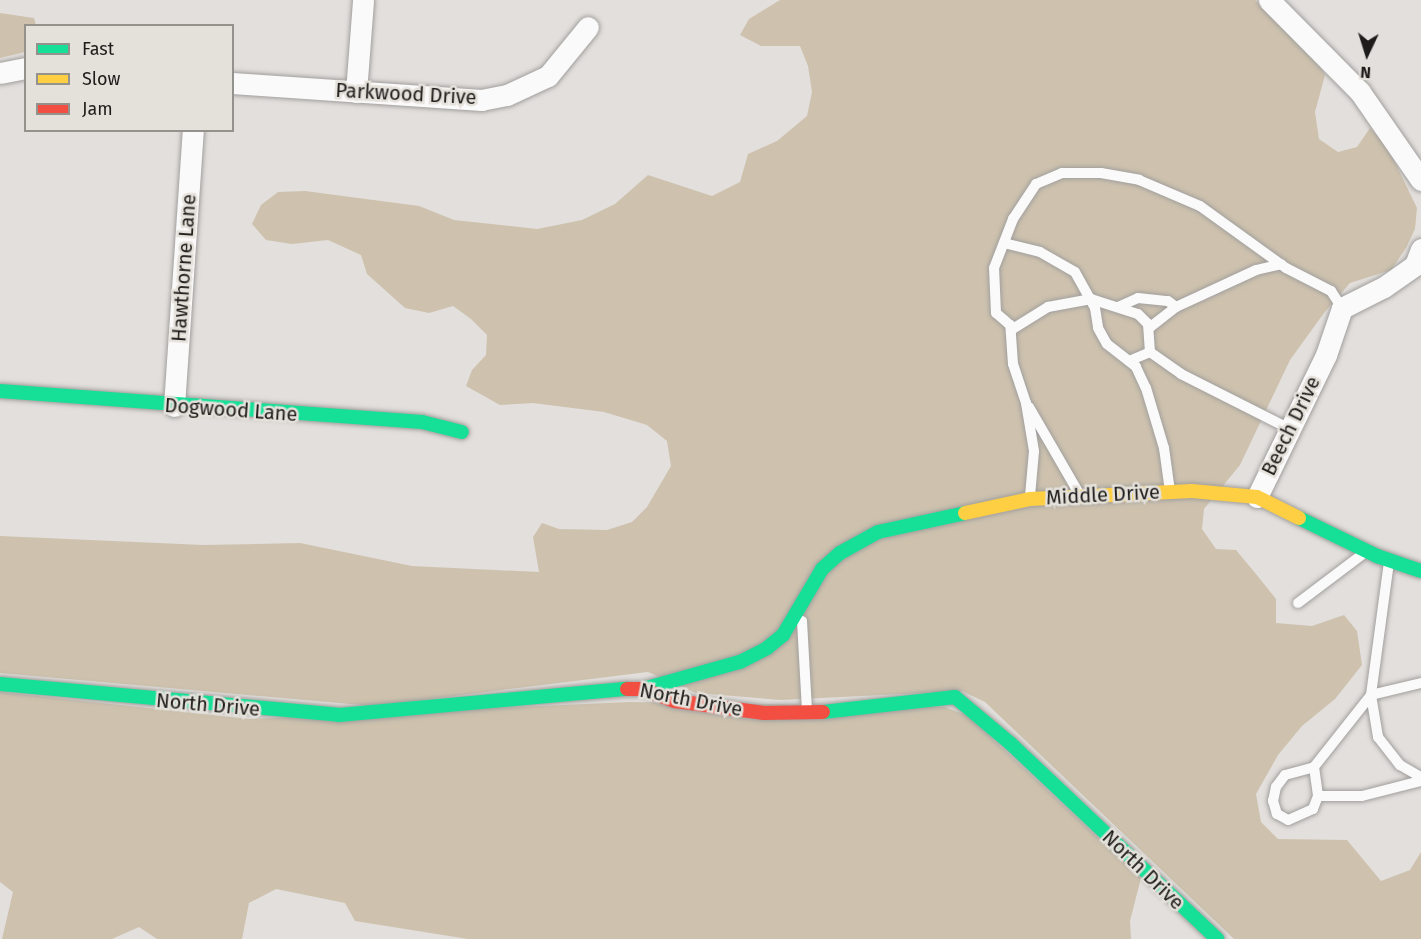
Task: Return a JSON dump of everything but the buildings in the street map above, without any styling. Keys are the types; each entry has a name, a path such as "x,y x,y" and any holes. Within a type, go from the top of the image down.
{"street":[{"path":"356,92 363,0"},
{"path":"1269,0 1360,92 1421,180"},
{"name":"Parkwood Drive","path":"234,83 470,99 507,95 548,76 588,27"},
{"path":"0,74 24,68"},
{"name":"Hawthorne Lane","path":"174,406 194,132"},
{"path":"1342,308 1384,287 1414,265 1421,249"},
{"name":"Beech Drive","path":"1257,497 1326,355 1342,308"},
{"name":"Dogwood Lane","path":"0,391 174,406 422,422 462,432"},
{"name":"Middle Drive","path":"643,689 740,662 767,648 783,635 822,569 846,549 878,532 1030,499 1170,492 1257,497 1366,551 1421,571"},
{"name":"North Drive","path":"0,684 339,715 643,689 675,701 764,713 867,709 939,696 963,701 1217,939"}],"lane":[{"path":"1030,499 1034,452 1026,403 1013,364 1010,324 996,313 994,268 1013,219 1036,184 1062,173 1101,173 1139,180 1200,206 1281,264 1331,291 1342,308"},
{"path":"1004,243 1040,252 1075,272 1091,299 1098,328 1107,344 1129,361 1146,388 1164,448 1170,492"},
{"path":"1149,328 1176,307 1256,270 1281,264"},
{"path":"1118,307 1138,298 1168,302 1176,307"},
{"path":"1011,330 1048,307 1091,299 1138,314 1149,328 1150,352"},
{"path":"1129,361 1150,352"},
{"path":"1150,352 1181,374 1290,429"},
{"path":"1026,403 1080,495"},
{"path":"1298,603 1366,551"},
{"path":"1389,561 1371,696 1378,737 1400,765 1421,779"},
{"path":"802,603 801,645 808,712"},
{"path":"1314,767 1318,796 1313,809 1288,820 1277,814 1273,801 1276,787 1285,775 1314,767 1371,696 1421,682"},
{"path":"1318,796 1362,796 1421,779"}],"shaded area":[{"path":"780,0 1255,0 1308,46 1325,75 1315,112 1319,139 1338,152 1357,147 1370,128 1388,148 1417,208 1415,229 1406,248 1391,270 1350,283 1324,313 1290,360 1240,465 1204,509 1202,529 1216,549 1236,550 1276,599 1276,623 1312,626 1344,615 1357,631 1362,665 1335,699 1302,726 1278,755 1256,794 1261,822 1278,839 1347,840 1381,881 1410,870 1421,852 1421,939 1234,939 985,702 962,691 781,700 696,693 648,672 373,706 0,673 0,536 203,545 300,543 412,566 539,572 533,537 542,523 559,529 607,530 632,522 647,507 671,466 667,441 647,425 604,412 533,403 500,405 466,386 472,370 486,355 487,335 471,319 453,306 429,313 405,308 367,274 361,255 328,240 292,244 266,240 252,224 261,205 278,192 305,191 419,206 454,220 537,229 582,220 615,204 648,175 712,196 740,182 748,154 777,141 807,116 812,92 808,66 800,46 761,46 740,35 749,19"},
{"path":"0,13 34,18 36,24 24,24 24,52 0,58"},
{"path":"0,692 249,719 629,702 945,707 968,716 1141,878 1130,921 1131,939 468,939 355,921 345,903 276,889 249,903 242,939 157,939 139,927 112,939 2,939 13,892 0,882"}],"traffic: fast":[{"path":"0,391 422,422 462,432"},
{"path":"643,689 740,662 767,648 783,635 822,569 840,553 878,532 965,513"},
{"path":"1299,518 1377,556 1421,571"},
{"path":"0,684 339,715 627,689"},
{"path":"823,712 955,697 1011,744 1217,939"}],"traffic: slow":[{"path":"965,513 1030,499 1192,491 1257,497 1299,518"}],"traffic: jam":[{"path":"627,689 643,689 675,701 764,713 823,712"}]}
